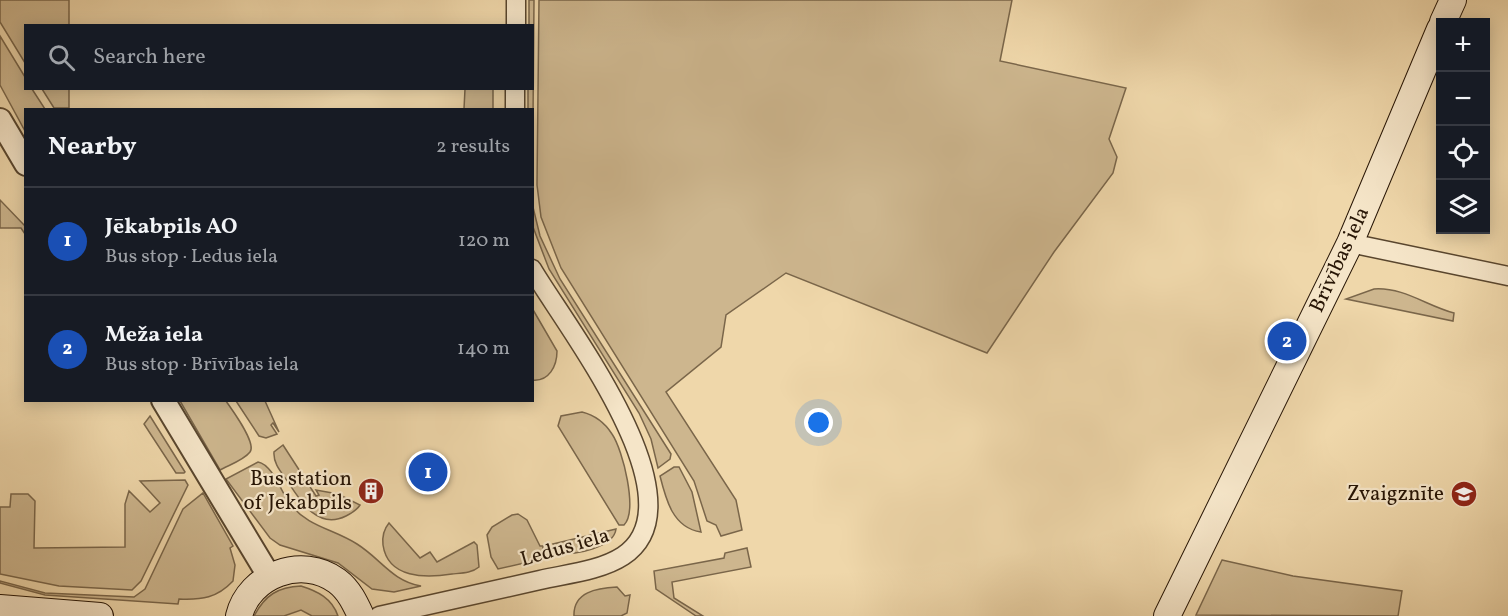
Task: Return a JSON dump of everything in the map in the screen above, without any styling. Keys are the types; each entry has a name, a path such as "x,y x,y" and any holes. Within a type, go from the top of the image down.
{"main road":[{"path":"1445,18 1453,0"},
{"name":"Brīvības iela","path":"1167,616 1350,243 1436,39"},
{"path":"238,616 253,589 269,576 292,569 316,571 337,581 353,598 361,616"},
{"path":"0,608 100,616"}],"street":[{"path":"516,0 516,24"},
{"path":"515,90 515,108"},
{"path":"0,120 24,161"},
{"path":"1350,243 1508,276"},
{"name":"Ledus iela","path":"379,616 585,570 621,557 643,532 648,506 646,481 627,424 534,272"},
{"path":"164,402 269,576"}],"shaded area":[{"path":"0,0 69,0 69,24 24,24 24,61 0,22"},
{"path":"529,0 534,0 534,24 529,24"},
{"path":"539,0 1012,0 1000,61 1126,88 1109,139 1117,157 1113,173 1054,252 987,353 786,273 726,315 721,347 666,392 736,500 742,530 721,536 716,525 707,521 694,481 561,268 541,217 537,185"},
{"path":"0,36 24,75 24,90 33,90 44,108 24,108 24,129 0,85"},
{"path":"43,90 69,90 69,108 54,108"},
{"path":"465,90 493,90 493,108 464,108"},
{"path":"528,90 533,90 533,108 528,108"},
{"path":"0,200 24,225 24,232 21,228 0,228"},
{"path":"534,211 540,236 560,279 671,454 670,459 658,468 651,439 639,413 549,269 534,230"},
{"path":"1374,289 1405,294 1454,313 1453,321 1346,299"},
{"path":"534,311 557,351 551,372 534,380"},
{"path":"181,402 227,402 247,434 250,452 220,470"},
{"path":"237,402 265,402 279,432 273,423 271,425 277,434 266,438 259,436"},
{"path":"582,412 595,417 606,426 616,442 624,466 629,494 630,507 624,525 619,525 558,426 561,416"},
{"path":"150,416 184,473 176,473 144,424"},
{"path":"283,445 316,496 319,495 316,490 338,494 360,505 359,507 350,514 336,519 319,517 311,512 276,464 274,452"},
{"path":"258,462 268,468 297,512 313,523 357,544 402,579 421,586 394,592 372,589 338,563 280,545 270,538 226,479"},
{"path":"674,467 679,467 692,492 701,532 691,529 677,519 668,503 660,476"},
{"path":"185,480 188,485 141,581 132,590 59,586 0,574 0,507 10,507 11,494 28,494 35,501 34,548 125,547 125,504 129,491 150,512 160,503 140,481"},
{"path":"203,493 233,546 230,548 235,565 233,581 209,597 179,599 178,604 45,595 0,583 0,581 45,593 134,597 145,589 183,509"},
{"path":"518,514 527,520 540,546 543,546 542,559 498,569 491,557 487,535 492,527"},
{"path":"389,523 420,558 430,552 437,562 474,542 477,545 479,567 467,572 431,576 420,576 400,570 386,556 383,545 384,533"},
{"path":"616,529 609,541 593,549 567,554 560,553 553,544"},
{"path":"747,548 751,567 672,582 674,598 703,616 696,616 656,589 654,571 724,558 725,553"},
{"path":"1222,560 1293,576 1402,591 1398,616 1196,615"},
{"path":"301,586 313,590 328,600 338,616 312,616 301,610 284,616 254,616 263,603 279,590"},
{"path":"617,587 625,596 630,595 627,613 621,616 574,616 577,601 582,597 594,590"}],"place":[{"name":"Meža iela","path":"1287,341"},
{"name":"Jēkabpils AO","path":"428,472"},
{"name":"Bus station of Jekabpils","path":"371,491"},
{"name":"Zvaigznīte","path":"1464,494"}]}
